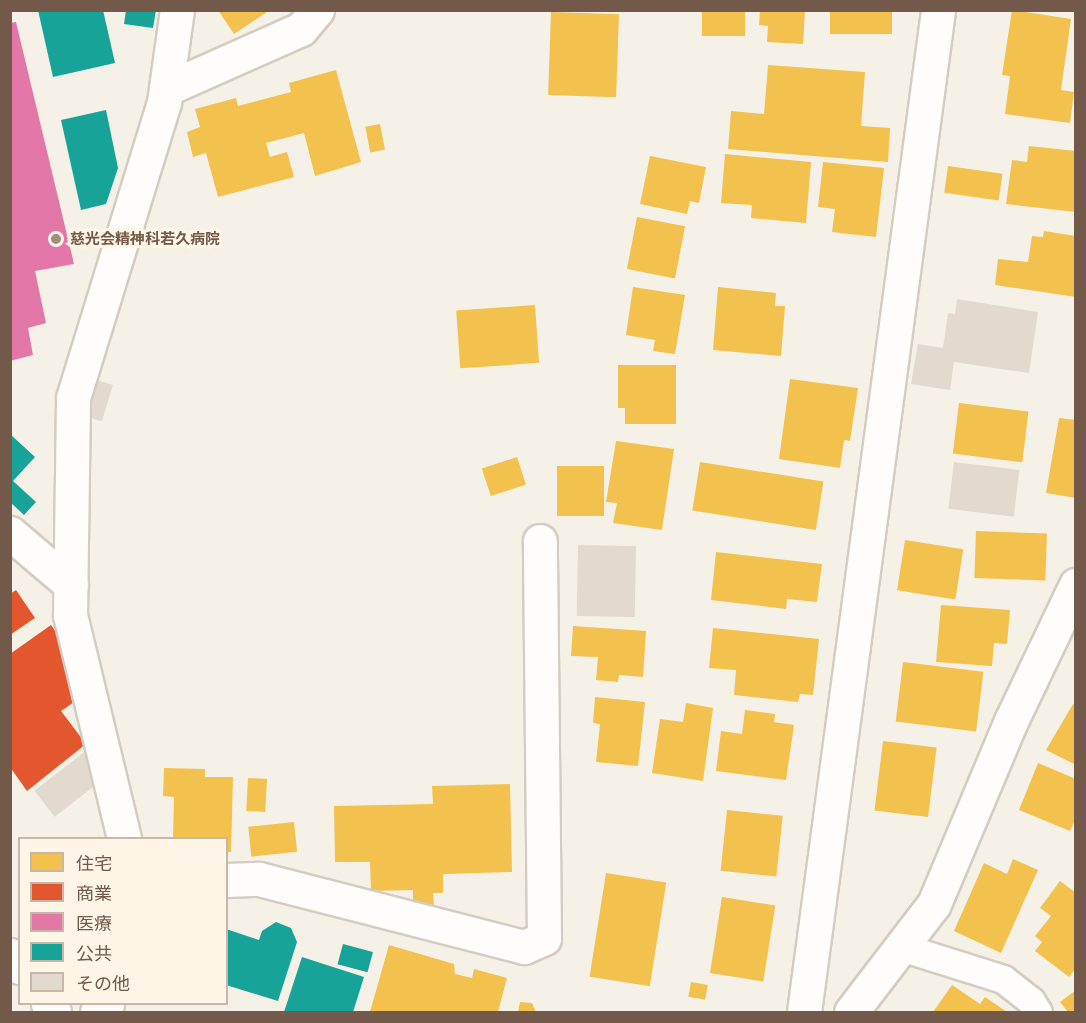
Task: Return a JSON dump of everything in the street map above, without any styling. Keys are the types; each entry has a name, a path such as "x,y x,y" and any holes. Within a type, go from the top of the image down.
{"street":[{"path":"123,837 70,615 73,398 166,89 177,10"},
{"path":"166,89 301,29 317,10"},
{"path":"804,1012 938,10"},
{"path":"10,533 71,585"},
{"path":"228,880 259,879 524,947 544,939 540,541"},
{"path":"851,1012 934,904 1011,721 1076,585"}],"lane":[{"path":"902,947 1003,979 1031,1001 1038,1012"}],"building: 住宅":[{"path":"218,10 270,10 234,34"},
{"path":"702,10 745,10 745,36 702,36"},
{"path":"760,10 805,10 803,44 767,42 768,26 759,25"},
{"path":"830,10 892,10 892,34 830,34"},
{"path":"1012,10 1071,19 1061,90 1074,92 1070,123 1005,114 1010,76 1002,75"},
{"path":"551,12 619,14 616,97 548,95"},
{"path":"768,65 865,72 861,126 890,128 888,162 728,149 731,111 764,114"},
{"path":"336,70 361,162 315,176 304,133 266,143 270,157 287,152 294,177 218,197 206,153 193,157 187,132 200,127 195,109 236,98 238,106 291,92 289,83"},
{"path":"380,124 385,150 370,152 365,127"},
{"path":"1029,146 1076,151 1076,212 1006,204 1012,160 1027,162"},
{"path":"725,154 811,162 806,223 751,218 752,205 721,203"},
{"path":"650,156 706,167 699,203 690,201 687,214 640,204"},
{"path":"823,162 884,168 876,237 832,232 835,209 818,207"},
{"path":"948,166 1002,174 999,200 944,193"},
{"path":"637,217 685,226 675,278 627,269"},
{"path":"1044,231 1076,236 1076,297 995,285 998,259 1028,262 1032,236 1043,237"},
{"path":"633,287 685,295 675,354 653,351 655,340 626,335"},
{"path":"718,287 776,293 775,306 785,306 781,356 713,350"},
{"path":"535,305 539,363 460,368 456,311"},
{"path":"618,365 676,365 676,424 625,424 625,408 618,408"},
{"path":"790,379 858,388 850,441 844,440 840,468 779,459"},
{"path":"959,403 1028,412 1022,462 953,454"},
{"path":"1059,418 1076,420 1076,498 1046,493"},
{"path":"616,441 674,449 662,530 613,523 617,503 606,502"},
{"path":"517,457 526,485 491,496 482,468"},
{"path":"700,462 823,482 816,530 692,510"},
{"path":"557,466 604,466 604,516 557,516"},
{"path":"976,531 1047,533 1045,580 974,578"},
{"path":"905,540 963,549 955,600 897,590"},
{"path":"716,552 822,564 817,602 787,599 786,609 711,600"},
{"path":"941,605 1010,610 1007,644 994,643 992,666 936,662"},
{"path":"573,626 646,631 643,677 619,675 618,682 596,680 598,657 571,656"},
{"path":"713,628 819,639 813,695 800,694 798,702 734,695 736,670 709,668"},
{"path":"903,662 983,672 976,731 896,722"},
{"path":"595,697 645,702 638,766 596,762 600,724 593,723"},
{"path":"686,703 713,708 703,781 652,773 660,719 683,722"},
{"path":"1073,704 1076,706 1076,765 1046,750"},
{"path":"745,710 775,714 774,722 794,725 786,780 716,771 721,731 742,734"},
{"path":"883,741 937,748 928,817 874,810"},
{"path":"1038,763 1076,779 1076,818 1070,831 1019,810"},
{"path":"164,768 205,769 205,777 233,777 231,852 228,852 228,837 173,837 174,797 163,796"},
{"path":"248,778 267,779 265,812 246,811"},
{"path":"510,784 512,872 443,874 443,893 433,893 434,906 413,906 413,890 371,891 370,862 335,862 334,806 433,804 432,786"},
{"path":"727,810 783,816 776,877 721,871"},
{"path":"294,822 297,852 251,857 248,827"},
{"path":"1013,859 1038,870 1001,953 954,931 984,863 1007,874"},
{"path":"606,873 666,883 650,986 590,977"},
{"path":"1060,881 1076,893 1076,968 1069,977 1035,951 1042,942 1035,936 1051,916 1040,908"},
{"path":"722,897 775,905 763,981 710,973"},
{"path":"389,945 454,964 455,974 472,978 474,969 507,978 498,1012 370,1012"},
{"path":"691,982 708,985 705,1000 688,997"},
{"path":"952,985 980,1004 985,997 1007,1012 933,1012"},
{"path":"1076,990 1076,1012 1068,1012 1060,1002"},
{"path":"520,1002 532,1003 536,1012 518,1012"}],"building: 商業":[{"path":"16,590 35,618 10,635 10,594"},
{"path":"51,625 73,656 86,694 61,711 86,744 27,791 10,767 10,654"}],"building: 医療":[{"path":"16,22 74,264 35,271 46,323 28,328 33,355 10,361 10,23"}],"building: 公共":[{"path":"38,10 103,10 115,63 53,77"},
{"path":"126,10 156,10 153,28 124,24"},
{"path":"106,110 118,168 106,204 81,210 61,120"},
{"path":"10,434 35,457 13,481 36,502 24,515 10,502"},
{"path":"276,922 291,928 297,942 278,1001 228,986 228,930 259,940 262,931"},
{"path":"343,944 373,952 368,972 338,964"},
{"path":"302,957 364,977 353,1012 284,1012"}],"building: その他":[{"path":"957,299 1038,312 1029,373 954,362 950,390 911,384 918,344 943,348 948,313 955,314"},
{"path":"90,378 113,385 102,421 79,414"},
{"path":"954,462 1020,470 1014,517 948,509"},
{"path":"578,545 636,546 635,617 577,616"},
{"path":"88,749 108,775 55,817 34,791"}],"place":[{"name":"慈光会精神科若久病院","path":"56,239"}]}
